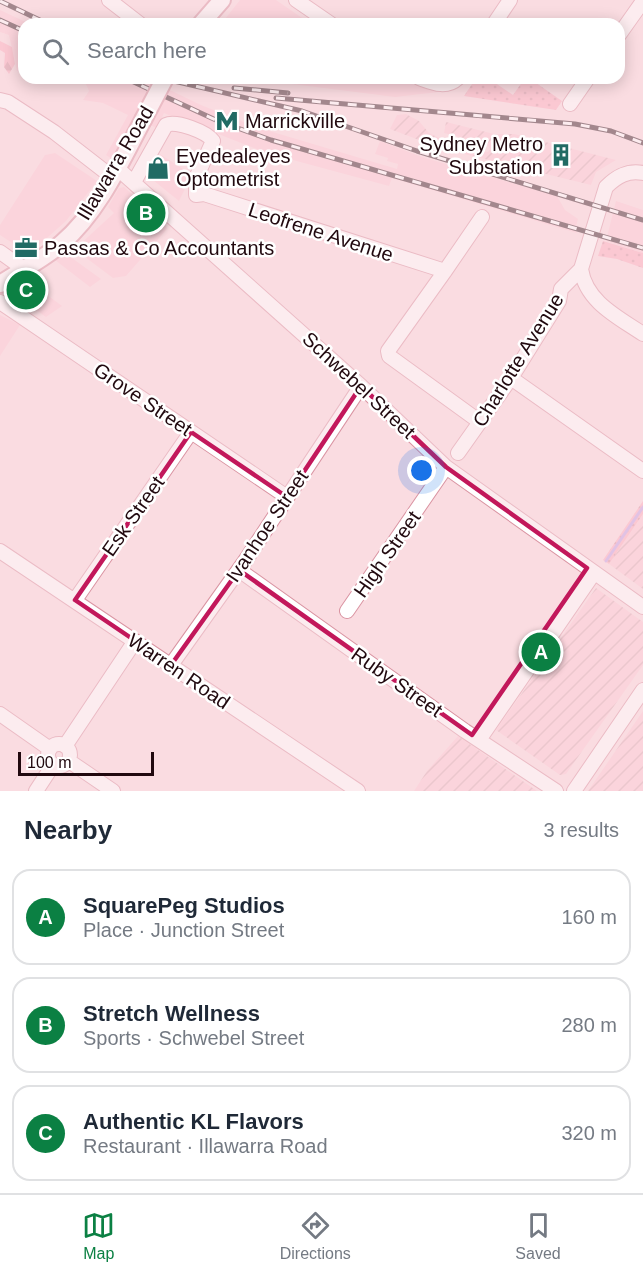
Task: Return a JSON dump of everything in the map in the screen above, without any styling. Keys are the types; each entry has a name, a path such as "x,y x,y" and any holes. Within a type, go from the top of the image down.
{"main road":[{"path":"206,18 222,0"},
{"name":"Illawarra Road","path":"0,284 68,238 86,218 115,173 162,84"}],"street":[{"path":"109,0 132,18"},
{"path":"296,0 322,18"},
{"path":"498,18 510,0"},
{"path":"625,26 643,1"},
{"path":"570,104 584,84"},
{"name":"Schwebel Street","path":"0,100 8,102 115,173 134,182 361,386 447,467 643,607"},
{"name":"Leofrene Avenue","path":"134,182 165,127 174,123 209,136 213,141 196,178 196,195 204,195 446,271"},
{"path":"643,173 628,172 606,187 581,270 583,281 594,298 643,334"},
{"path":"480,422 389,356 388,351 482,217"},
{"path":"0,252 24,269"},
{"name":"Charlotte Avenue","path":"458,453 511,378 559,301 561,289 581,270"},
{"name":"Grove Street","path":"0,302 287,497"},
{"path":"511,378 643,471"},
{"name":"Ivanhoe Street","path":"171,665 239,570 361,386"},
{"name":"Esk Street","path":"75,600 191,432"},
{"name":"High Street","path":"347,611 447,467"},
{"name":"Warren Road","path":"0,551 358,791"},
{"name":"Ruby Street","path":"239,570 475,737 556,791"},
{"path":"475,737 591,570"},
{"path":"65,746 135,641"},
{"path":"574,791 643,690"},
{"path":"0,714 50,749"},
{"path":"53,765 48,756 50,749 59,744 70,751 69,761"},
{"path":"53,765 60,766 69,761"},
{"path":"69,761 113,791"},
{"path":"36,791 53,765"}],"highlighted area":[{"path":"361,386 446,467 587,568 472,735 239,570 171,665 75,600 191,432 287,497"}],"shaded area":[{"path":"240,0 276,0 302,18 226,18"},
{"path":"0,10 18,18 18,71 9,35 0,32"},
{"path":"86,84 157,84 201,105 256,127 397,169 398,164 375,154 380,141 422,157 557,196 565,210 578,219 575,230 577,233 392,178 389,186 267,153 213,132 208,133 164,113 157,128 134,118 112,159 106,155 128,115 103,103 83,100 89,91"},
{"path":"292,84 412,84 439,92 395,97"},
{"path":"406,114 419,121 429,133 453,145 488,152 490,149 487,144 444,133 446,122 494,134 514,134 616,160 596,172 591,185 440,148 390,129 397,115"},
{"path":"55,153 97,181 66,221 29,254 0,235 0,225 45,155"},
{"path":"160,154 192,175 179,201 148,176"},
{"path":"124,187 165,223 167,229 126,276 113,278 77,251 77,247 114,213 108,207 119,188"},
{"path":"616,201 643,210 643,253 606,241"},
{"path":"65,253 101,279 90,287 55,260"},
{"path":"26,279 62,306 46,317 9,291"},
{"path":"0,315 20,325 0,356"},
{"path":"643,514 643,589 609,564"},
{"path":"596,588 643,622 643,665 566,774 560,775 496,730"},
{"path":"643,711 643,791 588,791"},
{"path":"458,736 537,791 414,791 427,771"}],"green space":[{"path":"0,41 12,47 15,64 9,74 4,67 5,53 0,50"},
{"path":"472,84 497,84 513,95 521,84 538,84 562,101 556,110 464,96"},
{"path":"603,241 643,253 643,268 617,259 598,256"},
{"path":"643,501 643,514 609,564 603,560"}],"waterway":[{"path":"606,561 643,507"}],"railway":[{"path":"0,1 35,18"},
{"path":"0,20 18,28"},
{"path":"138,84 218,121 271,140 643,248"},
{"path":"187,84 302,111 417,151 643,220"},
{"path":"234,88 288,93"},
{"path":"276,98 575,124 611,131 643,143"}],"place":[{"name":"Marrickville","path":"227,121"},
{"name":"Sydney Metro Substation","path":"561,155"},
{"name":"Eyedealeyes Optometrist","path":"158,168"},
{"name":"Stretch Wellness","path":"146,213"},
{"name":"Passas & Co Accountants","path":"26,248"},
{"name":"Authentic KL Flavors","path":"26,290"},
{"name":"SquarePeg Studios","path":"541,652"}]}
